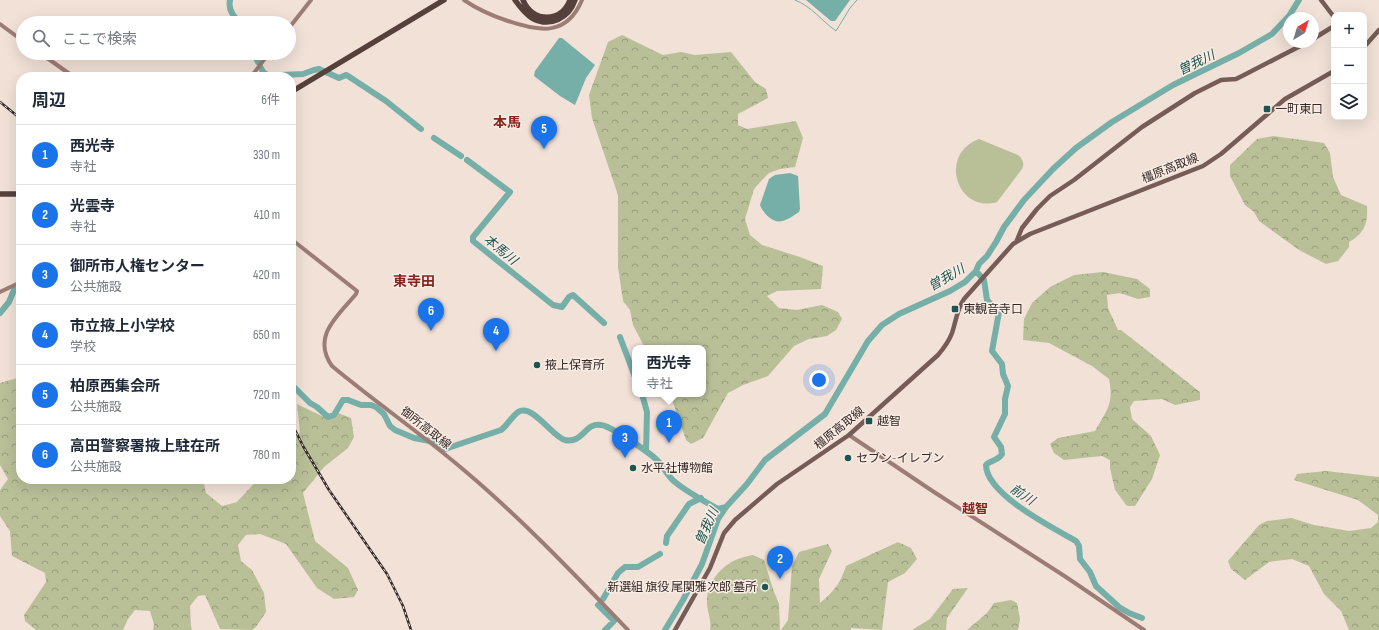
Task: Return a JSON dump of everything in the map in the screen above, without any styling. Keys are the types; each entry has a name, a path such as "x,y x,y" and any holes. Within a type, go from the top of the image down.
{"highway":[{"path":"515,0 530,16 537,20 546,22 556,21 564,17 570,10 575,0"},
{"path":"523,0 533,13 541,17 549,18 561,14 567,7 570,0"},
{"path":"296,89 442,1"},
{"path":"0,194 16,194"}],"main road":[{"path":"296,19 311,0"},
{"path":"464,0 502,19 523,26 544,29 556,28 567,22 575,15 582,0"},
{"path":"1321,0 1331,13"},
{"path":"0,24 16,36"},
{"path":"1319,35 1331,28"},
{"path":"1367,44 1379,30"},
{"name":"橿原高取線","path":"1017,241 1022,228 1037,209 1050,196 1074,180 1142,127 1221,80 1236,79 1296,48"},
{"path":"50,60 67,72"},
{"path":"255,72 264,60"},
{"name":"橿原高取線","path":"675,630 710,568 724,533 735,520 777,484 849,434 933,360 943,349 952,333 961,302 1017,241 1030,234 1203,166 1221,154 1285,99 1331,73"},
{"name":"御所高取線","path":"296,243 357,291 326,332 324,350 326,358 332,366 464,470 561,560 628,630"},
{"path":"0,292 16,284"},
{"path":"849,434 939,496 1066,577 1144,630"}],"green space":[{"path":"622,35 663,55 681,52 695,55 731,52 755,82 766,89 768,98 738,114 738,125 747,129 796,121 803,138 795,167 780,169 769,173 762,180 754,189 745,219 750,235 762,245 823,266 821,289 777,291 767,296 779,308 797,310 822,305 838,312 842,319 836,330 827,336 809,339 794,346 768,376 743,385 728,393 703,438 691,444 686,440 671,397 706,397 706,345 643,345 633,325 630,310 623,301 618,267 618,195 592,118 589,95 608,42"},
{"path":"1273,136 1324,143 1330,153 1333,177 1341,195 1367,206 1367,218 1362,231 1349,242 1349,247 1338,261 1326,264 1299,250 1259,221 1254,212 1245,205 1230,176 1230,165 1257,139"},
{"path":"979,139 1018,155 1023,161 1022,169 997,202 983,203 972,199 963,192 958,181 956,169 959,157 966,147"},
{"path":"1103,272 1137,279 1150,289 1150,297 1138,299 1120,293 1107,295 1108,308 1118,330 1121,330 1200,392 1200,400 1175,405 1162,399 1134,401 1130,407 1132,419 1151,436 1160,455 1152,479 1135,506 1127,506 1115,490 1110,468 1110,460 1102,456 1064,460 1054,453 1050,444 1058,438 1095,431 1106,412 1110,401 1111,395 1109,379 1092,366 1049,343 1023,340 1024,319 1032,303 1050,287 1074,275"},
{"path":"16,378 16,484 204,484 206,493 222,506 237,502 253,484 296,484 296,438 300,432 297,404 326,418 336,416 338,413 351,418 354,437 348,448 324,467 303,493 315,541 348,568 358,590 354,597 334,599 317,588 286,544 260,534 246,535 238,545 241,561 252,570 264,593 266,612 256,627 252,630 220,629 205,595 198,596 190,606 192,630 153,630 154,624 150,611 135,610 128,619 123,630 36,630 25,621 24,615 46,582 45,573 12,556 10,531 0,516 0,490 8,479 0,465 0,383"},
{"path":"1326,471 1379,477 1379,630 1349,630 1341,611 1324,594 1309,566 1292,559 1269,562 1245,580 1231,569 1228,561 1259,525 1267,521 1291,518 1314,525 1349,531 1371,528 1378,522 1378,515 1358,500 1294,480 1297,474"},
{"path":"898,542 911,548 917,559 905,573 888,582 882,630 851,628 851,630 781,630 788,620 792,566 799,552 828,544 832,551 819,579 820,603 836,587 846,566"},
{"path":"753,555 764,560 779,604 780,630 710,630 707,602 709,588 712,582 720,571 732,562"},
{"path":"968,588 947,618 946,630 912,630 930,619 953,589"},
{"path":"1011,600 1017,603 1020,619 1018,630 967,630 987,613 994,603"}],"water":[{"path":"806,0 850,0 835,21 831,21"},
{"path":"559,38 562,38 595,65 586,78 575,105 560,96 534,76 535,71"},
{"path":"790,173 798,176 800,209 799,212 786,220 779,222 775,221 763,211 760,205 769,179 775,175"}],"waterway":[{"name":"本馬川","path":"230,0 230,7 234,16"},
{"path":"795,0 811,10 836,31 850,8 857,0"},
{"name":"曽我川","path":"665,630 702,564 718,519 726,507 747,484 765,460 825,414 868,341 882,325 899,314 950,291 965,282 976,271 979,264 987,256 1004,227 1024,200 1053,169 1076,148 1112,122 1173,85 1239,53 1272,34 1289,16 1299,0"},
{"name":"本馬川","path":"261,68 263,72"},
{"name":"本馬川","path":"296,74 303,74 319,69 339,78 346,75 386,101 421,129"},
{"name":"本馬川","path":"434,138 461,156"},
{"name":"本馬川","path":"467,160 510,192 473,237 473,241 553,305 562,307 569,297 573,295 604,323"},
{"name":"前川","path":"976,271 984,280 987,300 999,312 992,351 1002,364 1003,374 1008,386 1005,399 1005,414 994,437 1001,447 1002,454 986,465 989,476 997,487 1022,509 1076,541 1079,546 1080,559 1090,572 1096,586 1119,607 1142,618"},
{"path":"0,313 9,302 14,290 16,289"},
{"name":"本馬川","path":"620,337 632,369"},
{"path":"296,389 310,403 328,417 334,415 343,400 348,400 361,405 371,405 376,407 384,414 390,426 395,430 414,438 435,442 445,449 501,430 520,411 531,413 560,438 565,440 576,439 587,429 596,425 601,425 630,440 647,452 658,461 672,480 685,489 718,509 726,507"},
{"name":"本馬川","path":"643,397 647,412 646,451"},
{"path":"666,543 667,536 689,504 701,498"},
{"path":"603,599 618,573 625,567 638,567 660,554"},
{"path":"598,605 614,621 605,630"}],"railway":[{"path":"0,102 16,115"},
{"path":"296,432 329,490 387,574 403,606 411,630"}],"place":[{"name":"一町東口","path":"1267,109"},
{"name":"柏原西集会所","path":"544,149"},
{"name":"東観音寺口","path":"955,309"},
{"name":"高田警察署掖上駐在所","path":"431,331"},
{"name":"市立掖上小学校","path":"496,351"},
{"name":"掖上保育所","path":"537,365"},
{"name":"越智","path":"869,421"},
{"name":"西光寺","path":"669,443"},
{"name":"御所市人権センター","path":"625,458"},
{"name":"セブン-イレブン","path":"848,458"},
{"name":"水平社博物館","path":"633,468"},
{"name":"光雲寺","path":"780,579"},
{"name":"新選組 旗役 尾関雅次郎 墓所","path":"765,587"}],"district":[{"name":"本馬","path":"507,122"},
{"name":"東寺田","path":"414,281"},
{"name":"越智","path":"975,508"}]}
